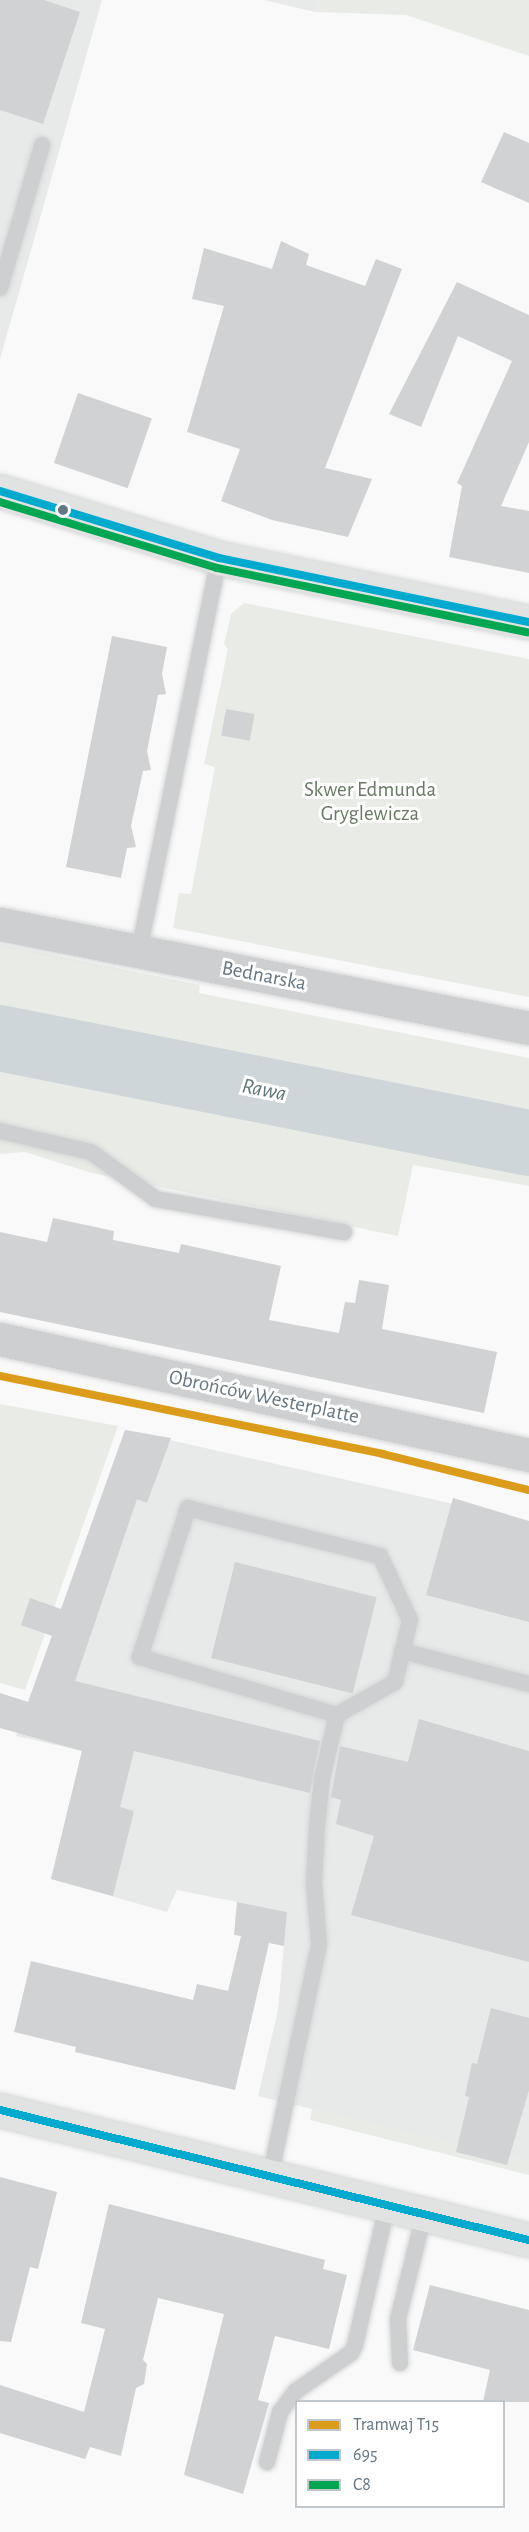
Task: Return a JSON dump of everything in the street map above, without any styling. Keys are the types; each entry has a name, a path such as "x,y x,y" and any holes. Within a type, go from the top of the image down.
{"street":[{"path":"0,491 219,558 529,622"},
{"name":"Bednarska","path":"0,924 529,1028"},
{"name":"Obrońców Westerplatte","path":"0,1339 529,1455"},
{"path":"0,2110 529,2240"}],"lane":[{"path":"0,288 42,145"},
{"path":"139,951 219,558"},
{"path":"0,1131 91,1152 156,1199 344,1232"},
{"path":"188,1508 380,1556 410,1620 395,1682 337,1715 140,1657 188,1508"},
{"path":"402,1651 529,1684"},
{"path":"270,2177 319,1944 314,1882 317,1827 322,1778 337,1715"},
{"path":"267,2462 280,2412 296,2391 351,2353 355,2345 387,2206"},
{"path":"400,2363 398,2319 424,2215"}],"shaded area":[{"path":"0,0 102,0 0,359"},
{"path":"264,0 320,0 315,12"},
{"path":"125,1430 529,1521 529,2161 509,2156 507,2164 456,2152 457,2144 258,2096 278,2010 287,1912 177,1890 167,1912 51,1879 82,1751 16,1736"}],"green space":[{"path":"320,0 529,0 529,56 406,15 315,12"},
{"name":"Skwer Edmunda Gryglewicza","path":"244,603 529,659 529,997 173,928 179,893 191,894 215,767 204,764 228,649 224,644 231,614"},
{"path":"0,944 200,985 199,993 529,1058 529,1117 0,1011"},
{"path":"0,1057 529,1163 529,1186 413,1165 398,1236 92,1173 25,1152 0,1154"},
{"path":"0,1404 118,1426 25,1690 0,1683"},
{"path":"312,2108 458,2144 456,2152 507,2164 509,2156 529,2161 529,2175 310,2120"}],"building":[{"path":"0,0 44,0 80,12 43,124 0,110"},
{"path":"504,132 529,143 529,203 481,182"},
{"path":"281,241 309,254 306,265 365,286 376,259 402,269 325,468 372,479 348,537 272,520 221,501 240,449 187,432 224,306 192,299 204,248 272,269"},
{"path":"457,282 529,315 529,442 501,506 529,511 529,573 449,557 462,486 457,483 512,361 458,336 421,427 389,414"},
{"path":"78,393 152,418 128,488 54,463"},
{"path":"112,636 167,647 162,674 166,694 158,695 147,751 151,770 143,771 131,826 136,847 127,848 121,878 66,867"},
{"path":"226,709 255,714 250,741 221,736"},
{"path":"53,1218 114,1231 113,1240 179,1253 181,1244 281,1266 269,1320 339,1333 345,1302 355,1303 359,1280 389,1285 382,1329 497,1352 484,1413 0,1312 0,1232 47,1242"},
{"path":"125,1430 171,1438 147,1503 137,1499 75,1681 320,1741 310,1793 134,1751 120,1807 134,1811 113,1896 51,1879 82,1751 0,1728 0,1693 28,1702 52,1636 21,1625 30,1598 61,1609"},
{"path":"453,1498 529,1521 529,1622 426,1595"},
{"path":"235,1562 377,1597 353,1693 211,1658"},
{"path":"419,1719 529,1751 529,1962 351,1915 374,1836 336,1824 341,1800 331,1797 340,1746 408,1762"},
{"path":"237,1902 287,1912 284,1946 269,1943 235,2090 75,2052 76,2047 14,2032 31,1961 193,2000 197,1984 228,1991 241,1936 234,1935"},
{"path":"491,2008 529,2018 529,2090 507,2165 456,2152 469,2097 465,2096 472,2063 477,2064"},
{"path":"0,2177 57,2192 38,2269 30,2267 11,2342 0,2341"},
{"path":"109,2204 325,2260 323,2269 347,2275 329,2349 275,2336 258,2400 269,2403 243,2494 184,2475 224,2314 158,2298 143,2360 147,2364 144,2384 136,2388 121,2456 90,2447 85,2459 0,2433 0,2385 84,2412 105,2329 81,2323"},
{"path":"430,2285 529,2310 529,2402 483,2400 490,2370 413,2350"}],"waterway":[{"name":"Rawa","path":"0,1038 529,1143"}],"tram line":[{"name":"T15","path":"0,1376 383,1454 529,1490"}],"transit line":[{"name":"695","path":"0,491 219,558 529,622"},
{"name":"C8","path":"0,502 217,568 527,632"},
{"name":"695","path":"0,2110 529,2240"}]}
